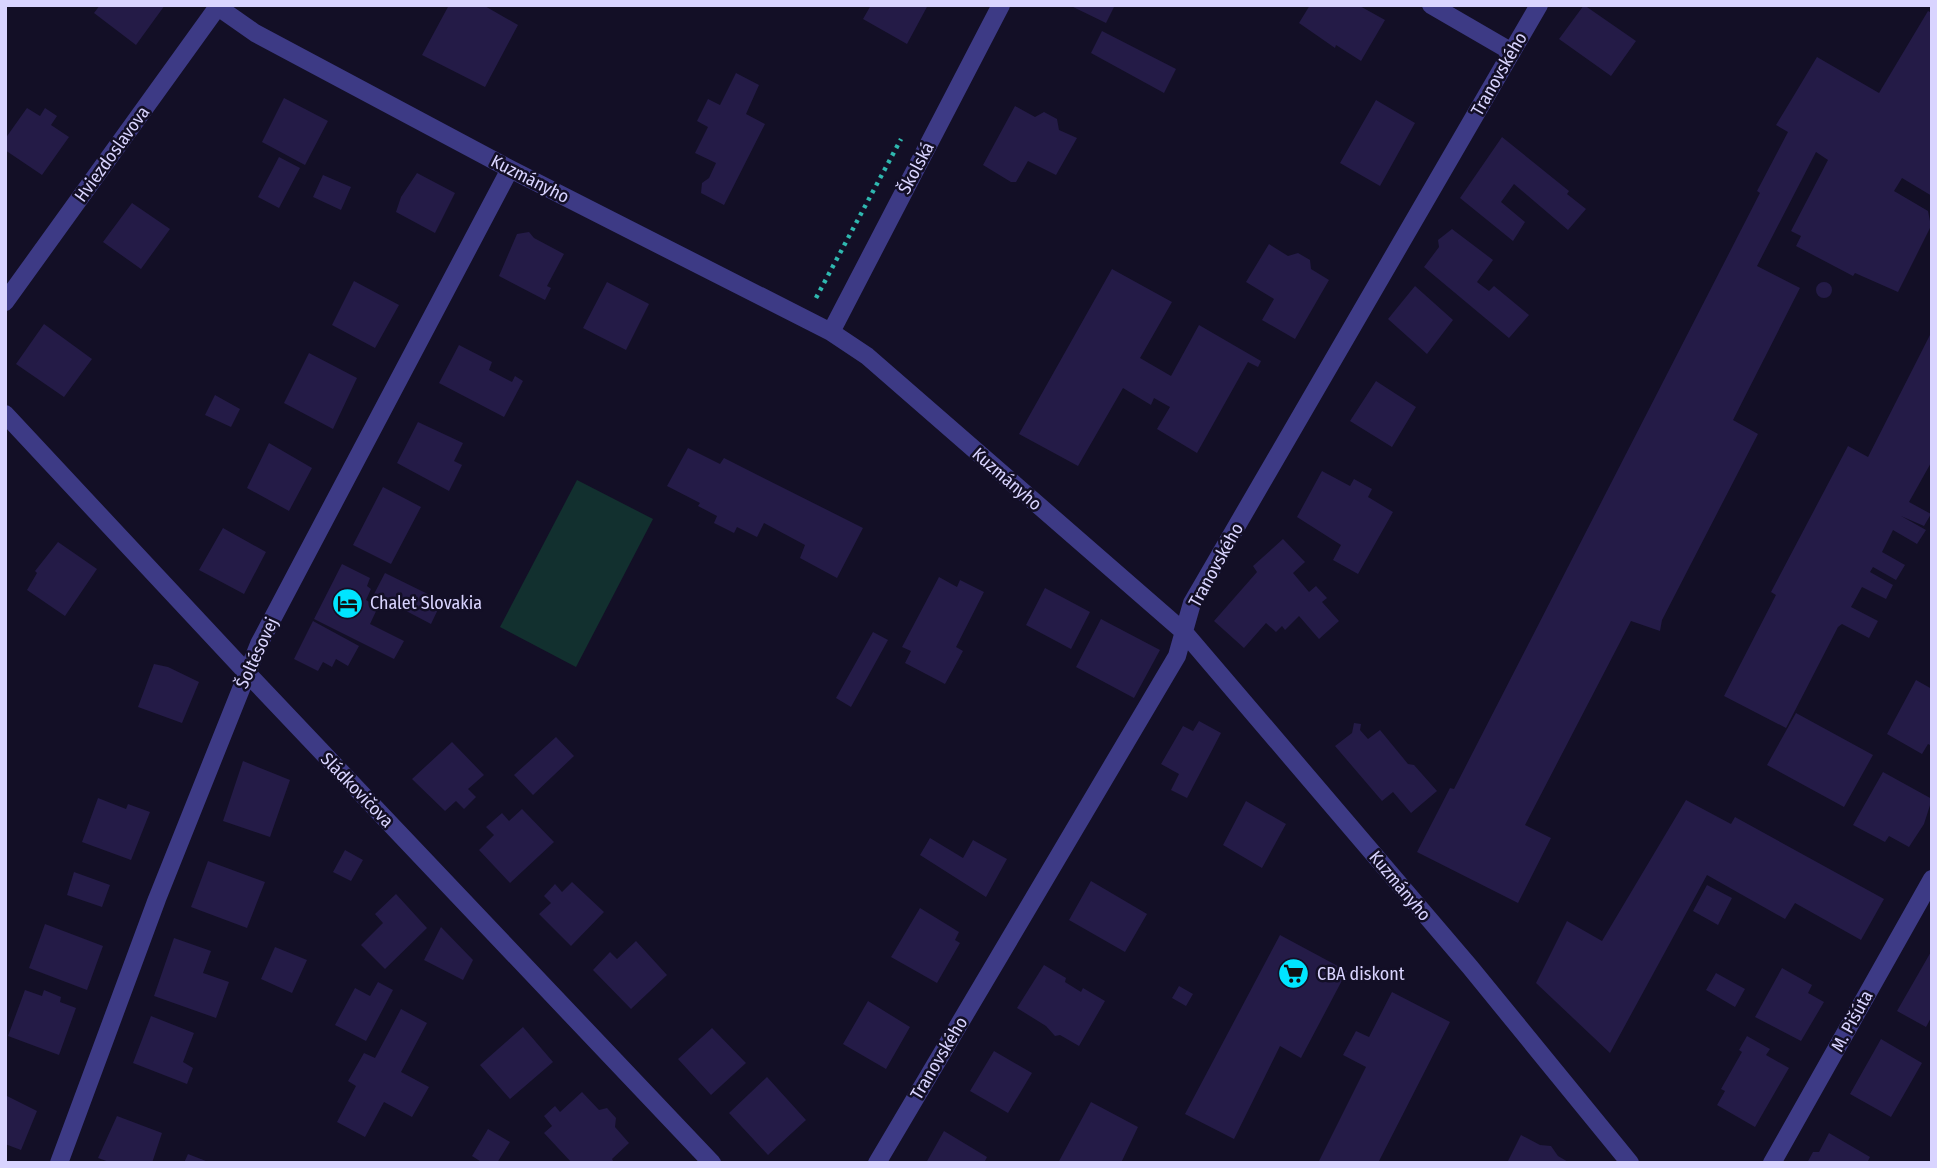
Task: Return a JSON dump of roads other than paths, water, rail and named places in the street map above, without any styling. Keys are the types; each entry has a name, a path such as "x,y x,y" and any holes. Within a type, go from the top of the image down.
{"street":[{"name":"Školská","path":"831,332 1001,5"},
{"path":"1431,5 1512,52"},
{"name":"Tranovského","path":"877,1163 1177,656 1192,603 1539,5"},
{"name":"Kuzmányho","path":"217,6 255,33 510,169 831,332 867,356 1184,632 1470,967 1630,1163"},
{"name":"Hviezdoslavova","path":"5,302 217,6"},
{"name":"Šoltésovej","path":"59,1163 157,899 247,673 314,540 510,169"},
{"name":"Sládkovičova","path":"5,414 712,1163"},
{"name":"M. Pišúta","path":"1772,1163 1932,879"}],"place":[{"name":"Chalet Slovakia","path":"347,603"},
{"name":"CBA diskont","path":"1294,974"}]}
